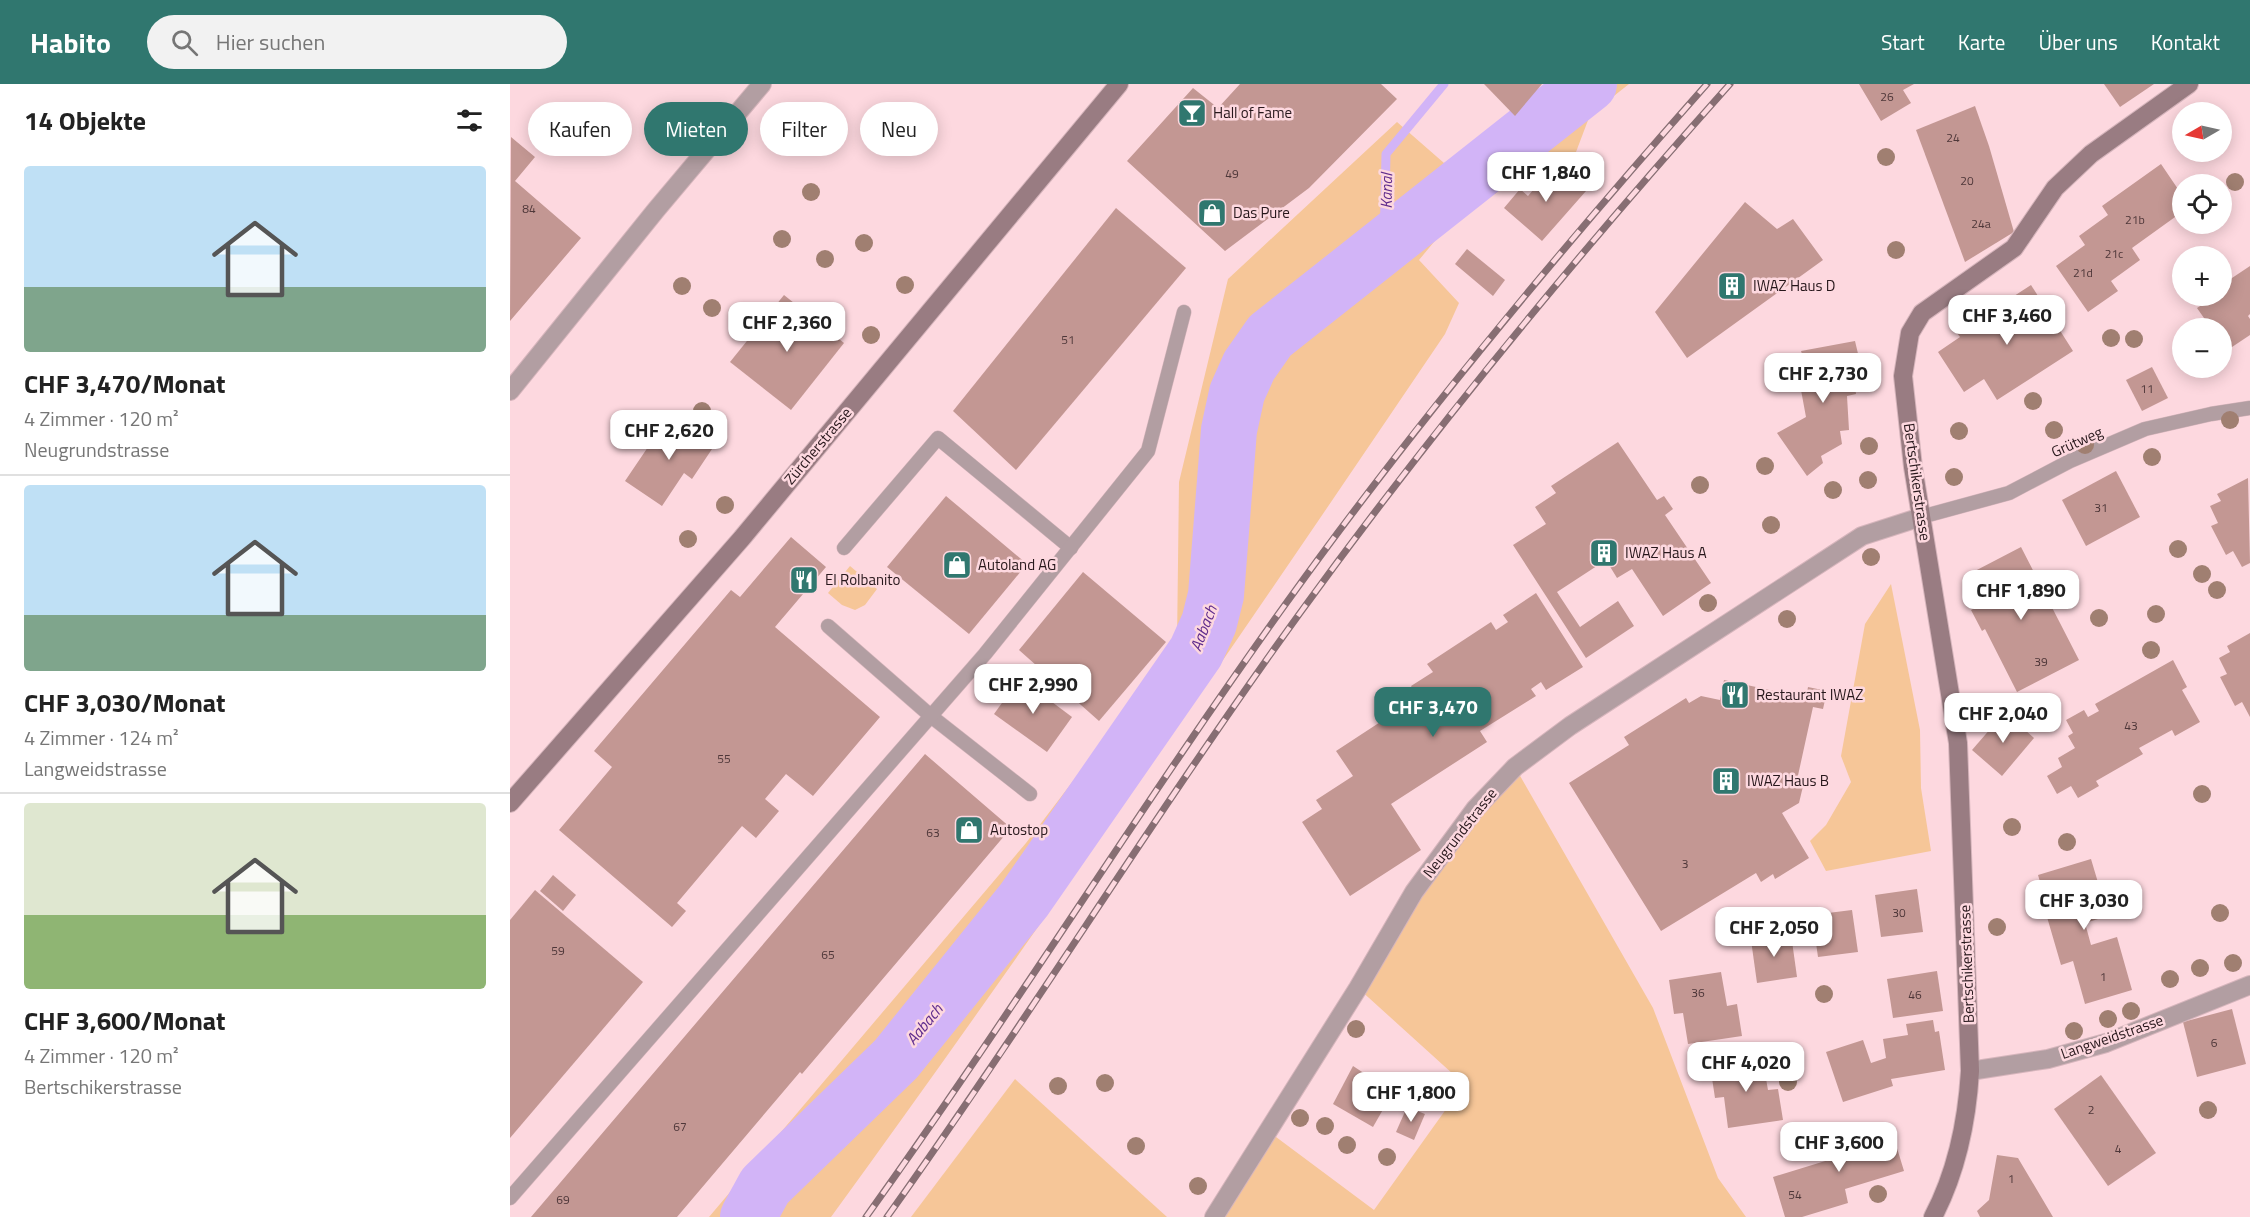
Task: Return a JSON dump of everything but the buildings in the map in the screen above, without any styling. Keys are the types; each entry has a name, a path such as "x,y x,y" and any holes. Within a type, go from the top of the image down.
{"street":[{"path":"510,391 656,210 762,84"},
{"name":"Zürcherstrasse","path":"510,803 742,538 1119,84"},
{"name":"Bertschikerstrasse","path":"1933,1217 1945,1194 1960,1148 1966,1120 1970,1071 1958,743 1913,467 1903,376 1910,333 1922,313 2014,248 2055,188 2091,154 2189,84"},
{"name":"Neugrundstrasse","path":"1214,1217 1358,988 1414,892 1475,809 1515,767 1579,720 1862,536 1921,517"},
{"name":"Langweidstrasse","path":"1970,1071 2048,1059 2106,1042 2250,986"}],"lane":[{"path":"510,1198 932,717 1148,450 1184,312"},
{"name":"Grütweg","path":"1921,517 2009,493 2070,461 2145,429 2250,408"},
{"path":"844,548 938,438 1071,548"},
{"path":"828,626 932,717 1030,795"}],"shaded area":[{"path":"1558,84 1629,84 1590,115 1576,152 1534,157 1495,194 1477,190 1419,260 1459,303 1445,334 1142,778 831,1217 709,1217 1026,843 1177,644 1179,482 1228,279 1397,122 1444,163 1515,116"},
{"path":"850,566 877,589 865,605 855,610 842,605 828,593"},
{"path":"1891,584 1920,730 1921,788 1931,851 1826,871 1810,841 1826,825 1851,782 1841,756 1865,624"},
{"path":"1515,767 1653,1008 1718,1178 1746,1217 1214,1217 1268,1131 1374,1210 1464,1084 1358,988 1414,892"},
{"path":"1015,1079 1167,1217 911,1217"}],"waterway":[{"name":"Kanal","path":"1384,246 1386,154 1444,84"},
{"name":"Aabach","path":"748,1217 765,1186 896,1059 1024,900 1196,652 1209,623 1216,595 1229,430 1237,393 1249,366 1270,336 1589,84"}],"railway":[{"path":"866,1217 973,1064 1233,678 1336,535 1490,338 1707,84"},
{"path":"887,1217 1247,687 1351,544 1402,476 1562,277 1730,84"}],"place":[{"name":"Hall of Fame","path":"1192,113"},
{"name":"Das Pure","path":"1212,213"},
{"name":"IWAZ Haus D","path":"1732,286"},
{"name":"IWAZ Haus A","path":"1604,553"},
{"name":"Autoland AG","path":"957,565"},
{"name":"El Rolbanito","path":"804,580"},
{"name":"Restaurant IWAZ","path":"1735,695"},
{"name":"IWAZ Haus B","path":"1726,781"},
{"name":"Autostop","path":"969,830"}]}
